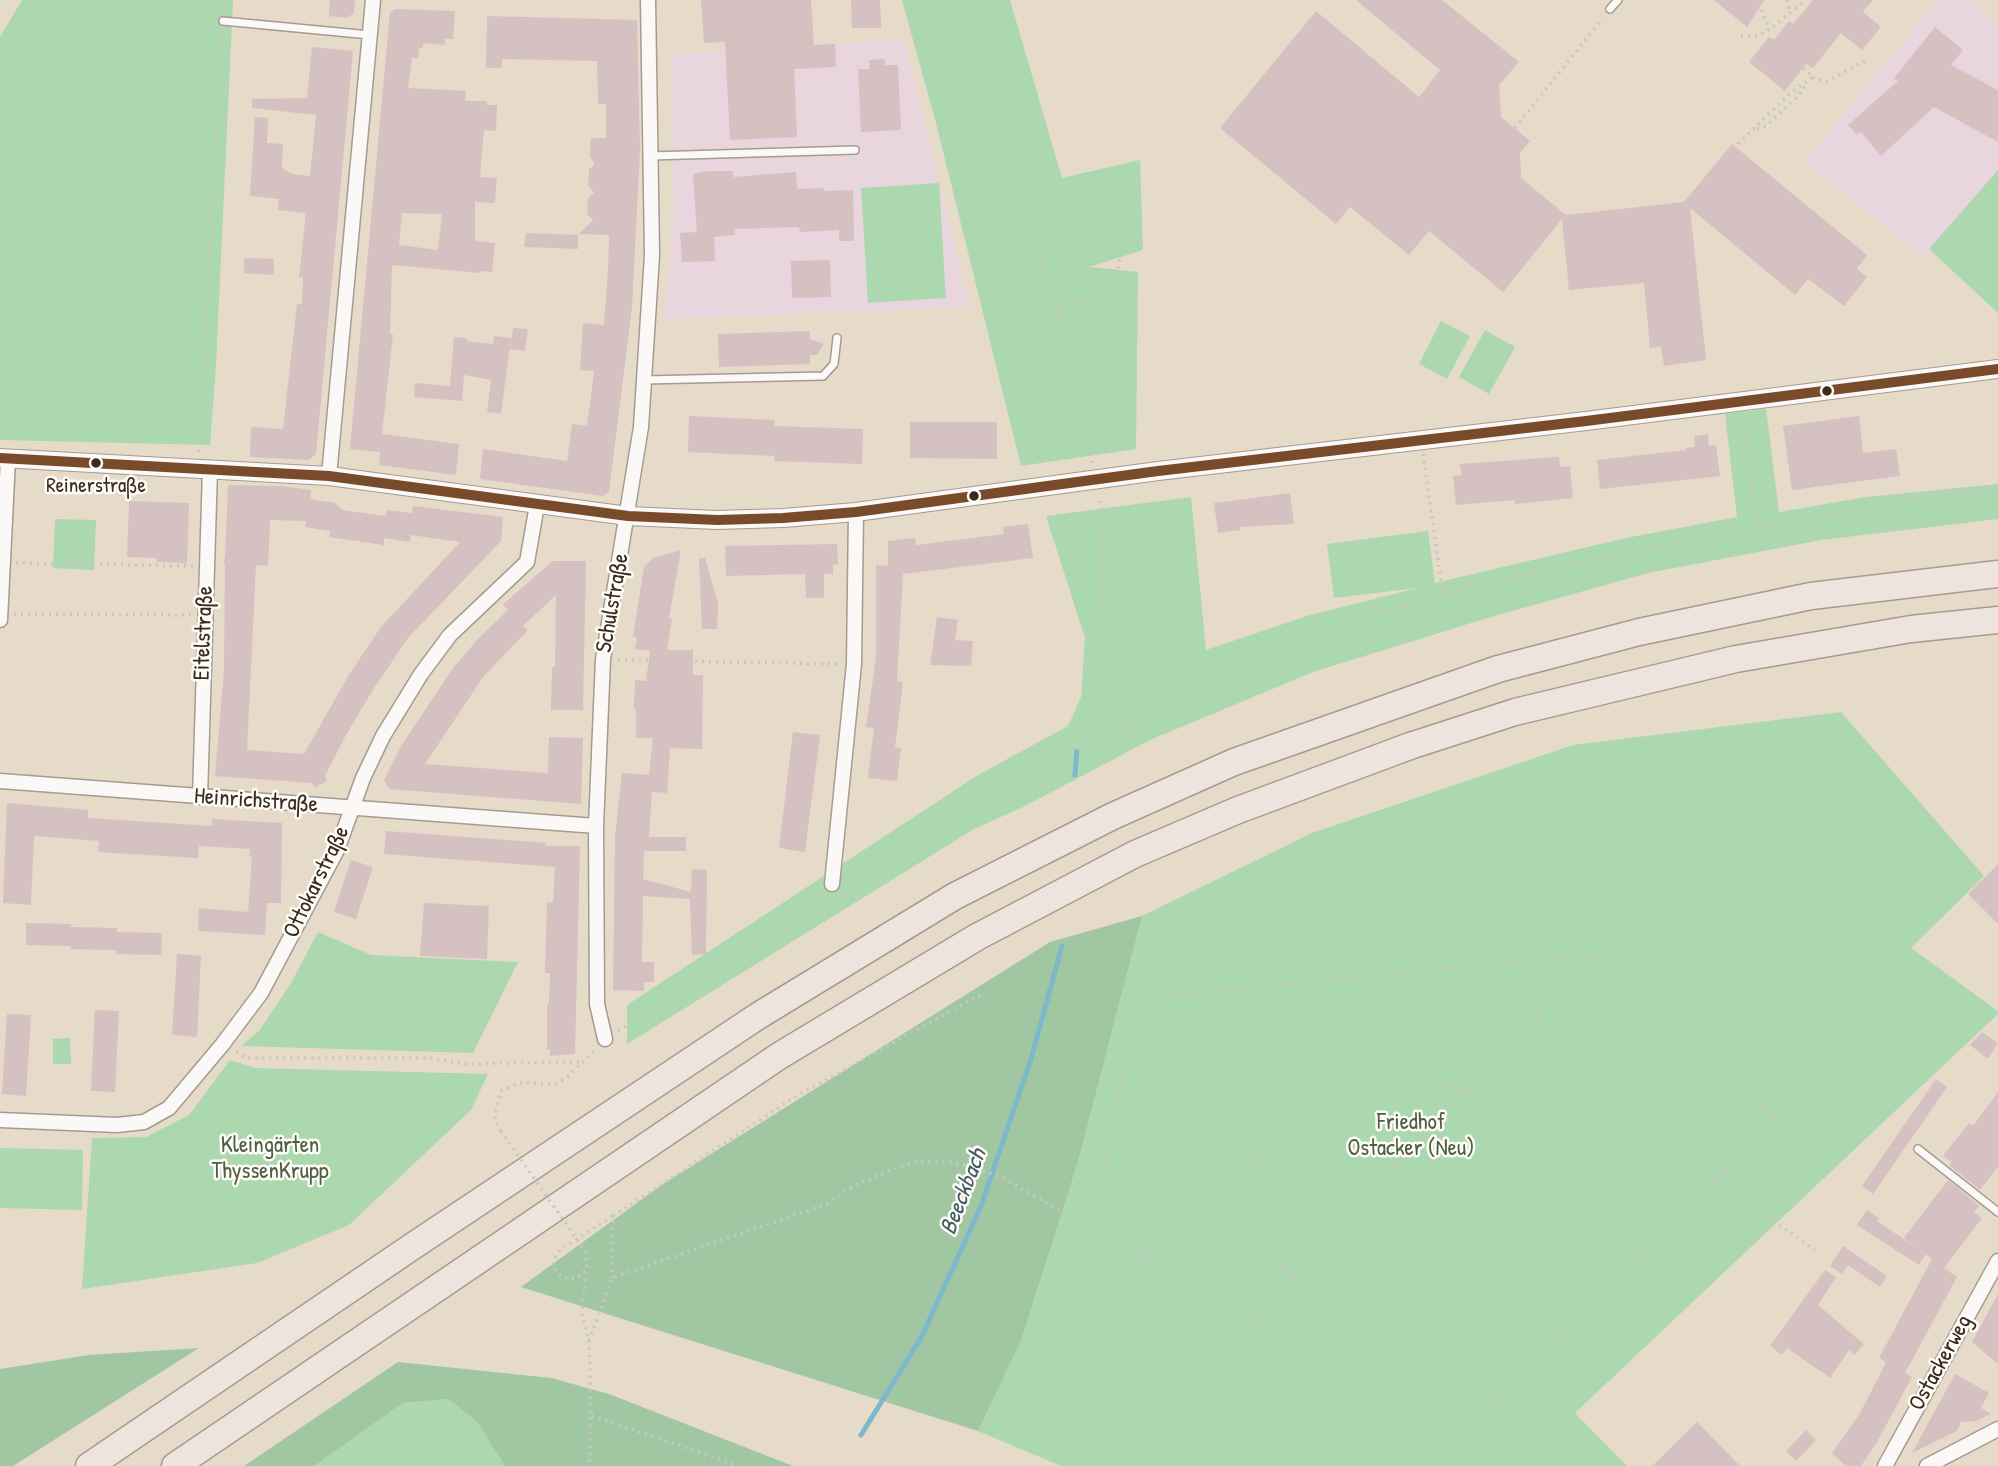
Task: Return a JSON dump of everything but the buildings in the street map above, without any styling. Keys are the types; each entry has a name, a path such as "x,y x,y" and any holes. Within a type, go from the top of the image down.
{"highway":[{"path":"89,1466 424,1238 758,1016 955,896 1113,816 1234,762 1498,669 1639,632 1811,596 1998,574"},
{"path":"175,1466 779,1055 977,937 1135,854 1238,810 1410,746 1514,712 1736,659 1911,629 1998,620"}],"street":[{"path":"329,476 373,0"},
{"name":"Schulstraße","path":"605,1039 597,1004 596,826 603,659 641,427 652,255 648,0"},
{"path":"0,620 4,458 329,476 628,516 717,520 783,518 856,512 1096,479 1998,369"},
{"name":"Eitelstraße","path":"200,797 206,567 204,468"},
{"name":"Ottokarstraße","path":"0,1120 117,1125 144,1122 169,1108 261,993 337,850 363,778 383,736 421,674 450,635 527,562 537,505"},
{"path":"832,884 854,664 856,512"},
{"name":"Heinrichstraße","path":"0,781 596,826"},
{"name":"Ostackerweg","path":"1885,1466 1998,1261"},
{"path":"1927,1466 1998,1429"}],"lane":[{"path":"1610,9 1618,0"},
{"path":"223,21 370,35"},
{"path":"651,156 855,150"},
{"path":"644,380 823,376 834,364 836,338"},
{"path":"1918,1149 1998,1212"}],"path":[{"path":"204,468 224,0"},
{"path":"950,0 1019,184 1074,370 1101,512 1104,684 1108,701 1118,713 1136,724"},
{"path":"1787,0 1790,13"},
{"path":"1741,36 1758,36 1806,0"},
{"path":"1514,128 1610,9"},
{"path":"1761,10 1770,29"},
{"path":"0,132 223,21"},
{"path":"1803,68 1813,77 1826,82 1867,60"},
{"path":"1738,144 1747,134 1777,116 1813,77"},
{"path":"1058,309 1100,295 1117,275 1119,258"},
{"path":"1743,402 1757,527"},
{"path":"1421,440 1443,594"},
{"path":"589,1466 589,1341 582,1314 587,1261 585,1251 495,1120 501,1091 520,1083 555,1084 566,1078 605,1039 843,895 953,813 1074,750 1136,724 1360,619 1443,594 1563,565 1757,527 1937,496 1998,489"},
{"path":"3,563 206,567"},
{"path":"0,613 204,614"},
{"path":"603,659 854,664"},
{"path":"1074,750 1095,713 1104,684"},
{"path":"1250,1321 1591,955"},
{"path":"1146,1261 1114,1194 1106,1162 1132,1023 1174,995 1591,955 1776,1118 1437,1458"},
{"path":"585,1271 576,1279 566,1279 553,1266 554,1259 561,1249 795,1097 981,994"},
{"path":"1536,1015 1715,1179 1815,1250"},
{"path":"222,1045 246,1058 430,1058 462,1064 582,1062"},
{"path":"1292,1277 1213,1186 1259,1157 1355,1069 1467,1088 1638,1256"},
{"path":"1259,1157 1332,1233 1498,1396"},
{"path":"612,1278 824,1205 858,1184 918,1161 950,1162 998,1177 1364,1387 1446,1466"},
{"path":"1396,1165 1560,1333"},
{"path":"589,1341 612,1278 613,1216"},
{"path":"591,1415 739,1466"}],"shaded area":[{"path":"1937,0 1969,0 1998,26 1998,170 1925,258 1805,162"},
{"path":"904,39 969,307 664,319 674,234 671,55"}],"green space":[{"path":"22,0 233,0 210,445 0,440 0,37"},
{"path":"902,0 1010,0 1062,178 1140,160 1143,250 1089,267 1138,272 1136,449 1021,466 936,123"},
{"path":"1998,170 1998,313 1929,249"},
{"path":"939,183 946,298 868,303 861,188"},
{"path":"1441,321 1470,336 1447,379 1419,364"},
{"path":"1485,330 1515,347 1489,394 1459,377"},
{"path":"1766,409 1779,512 1867,497 1998,484 1998,519 1821,540 1648,573 1484,619 1313,672 1150,740 1025,806 974,829 627,1044 627,1005 978,775 1068,726 1081,697 1085,638 1046,516 1191,497 1206,650 1307,616 1417,588 1334,598 1327,544 1428,531 1435,583 1626,538 1737,517 1725,414"},
{"path":"55,519 96,520 94,570 53,568"},
{"name":"Friedhof Ostacker (Neu)","path":"1841,712 1984,876 1911,948 1998,1011 1998,1014 1575,1413 1627,1466 1061,1466 978,1431 1021,1341 1078,1162 1142,916 1312,833 1573,745"},
{"path":"1142,916 1078,1162 1021,1341 978,1431 521,1287 663,1184 1050,942"},
{"path":"318,932 371,955 518,962 473,1053 241,1046 259,1031 291,983"},
{"path":"70,1038 71,1064 53,1064 53,1039"},
{"name":"Kleingärten ThyssenKrupp","path":"230,1060 255,1068 488,1074 471,1110 349,1225 257,1263 82,1289 92,1138 146,1137 189,1115"},
{"path":"0,1148 83,1150 82,1210 0,1208"},
{"path":"199,1348 13,1466 0,1466 0,1369 89,1355"},
{"path":"398,1362 551,1378 609,1394 793,1466 505,1466 477,1422 449,1399 403,1403 314,1466 244,1466"},
{"path":"450,1399 477,1422 505,1466 314,1466 403,1403"}],"waterway":[{"name":"Beeckbach","path":"1075,775 1077,750"},
{"name":"Beeckbach","path":"861,1435 922,1336 981,1206 1031,1059 1062,946"}],"transit line":[{"path":"0,458 329,476 628,516 717,520 783,518 856,512 1158,471 1998,369"}],"place":[{"name":"Reinerstraße","path":"96,463"}]}
